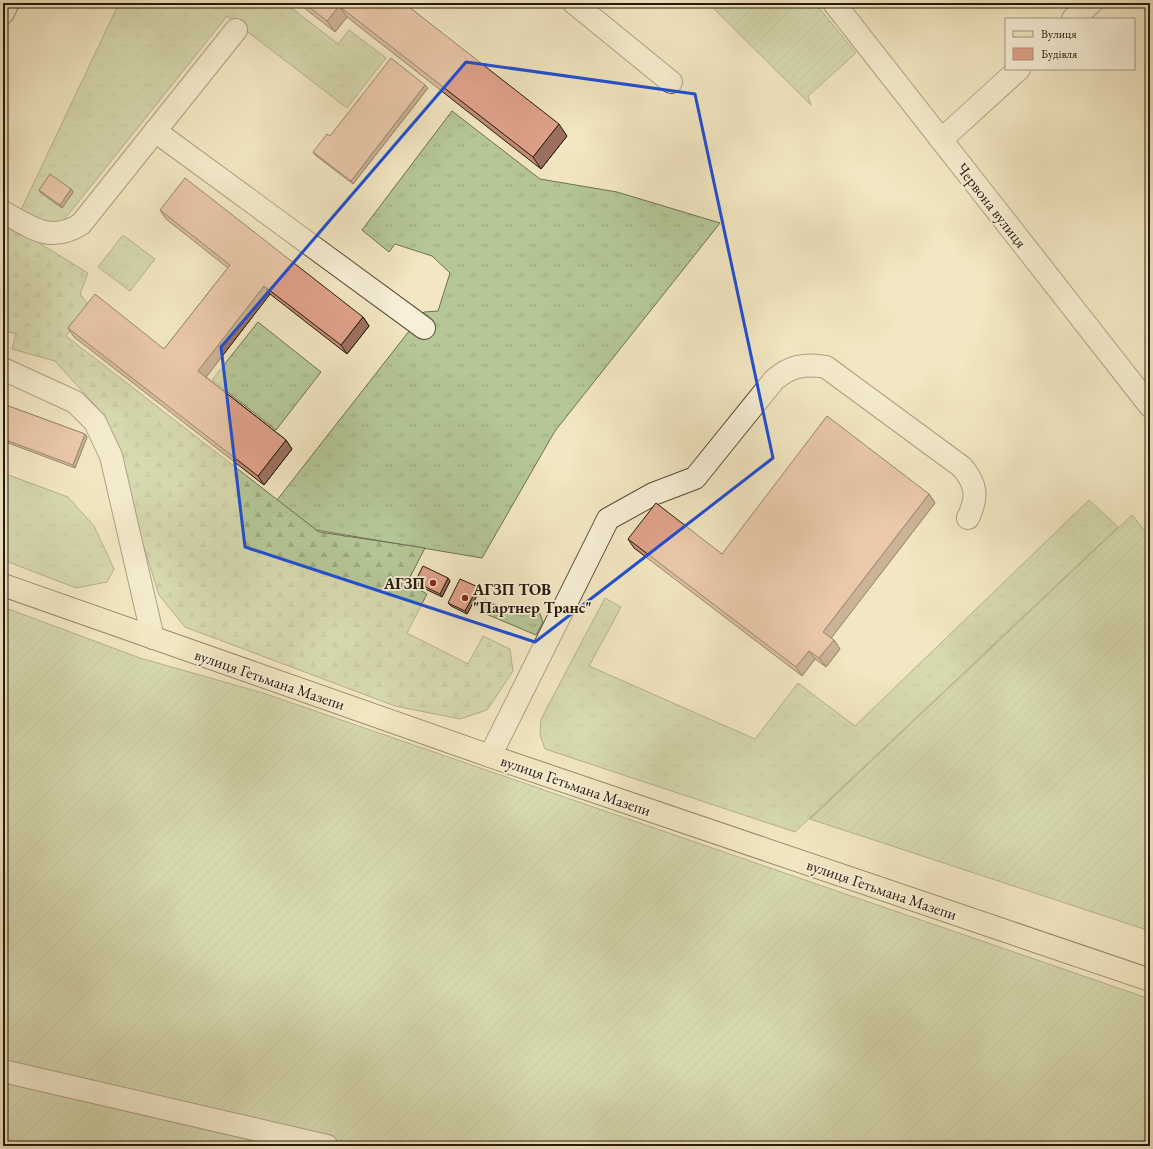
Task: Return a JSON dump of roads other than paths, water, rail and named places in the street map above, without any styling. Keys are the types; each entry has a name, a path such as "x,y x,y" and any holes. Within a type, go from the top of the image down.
{"main road":[{"path":"3,13 8,3"},
{"name":"вулиця Гетьмана Мазепи","path":"3,586 490,756 1150,980"}],"street":[{"path":"574,3 671,82"},
{"name":"Червона вулиця","path":"834,3 1150,406"},
{"path":"1074,18 1091,3"},
{"path":"3,212 42,232 53,234 63,233 81,224 236,30"},
{"path":"941,140 1018,70"},
{"path":"155,132 424,328"},
{"path":"490,756 608,519 653,494 695,478 774,380 793,368 804,365 826,367 962,467 971,478 975,492 974,505 968,518"},
{"path":"3,369 74,402 95,422 111,456 153,638"},
{"path":"3,1071 327,1146"}],"place":[{"name":"АГЗП","path":"433,583"},
{"name":"АГЗП ТОВ \"Партнер Транс\"","path":"465,598"}]}
